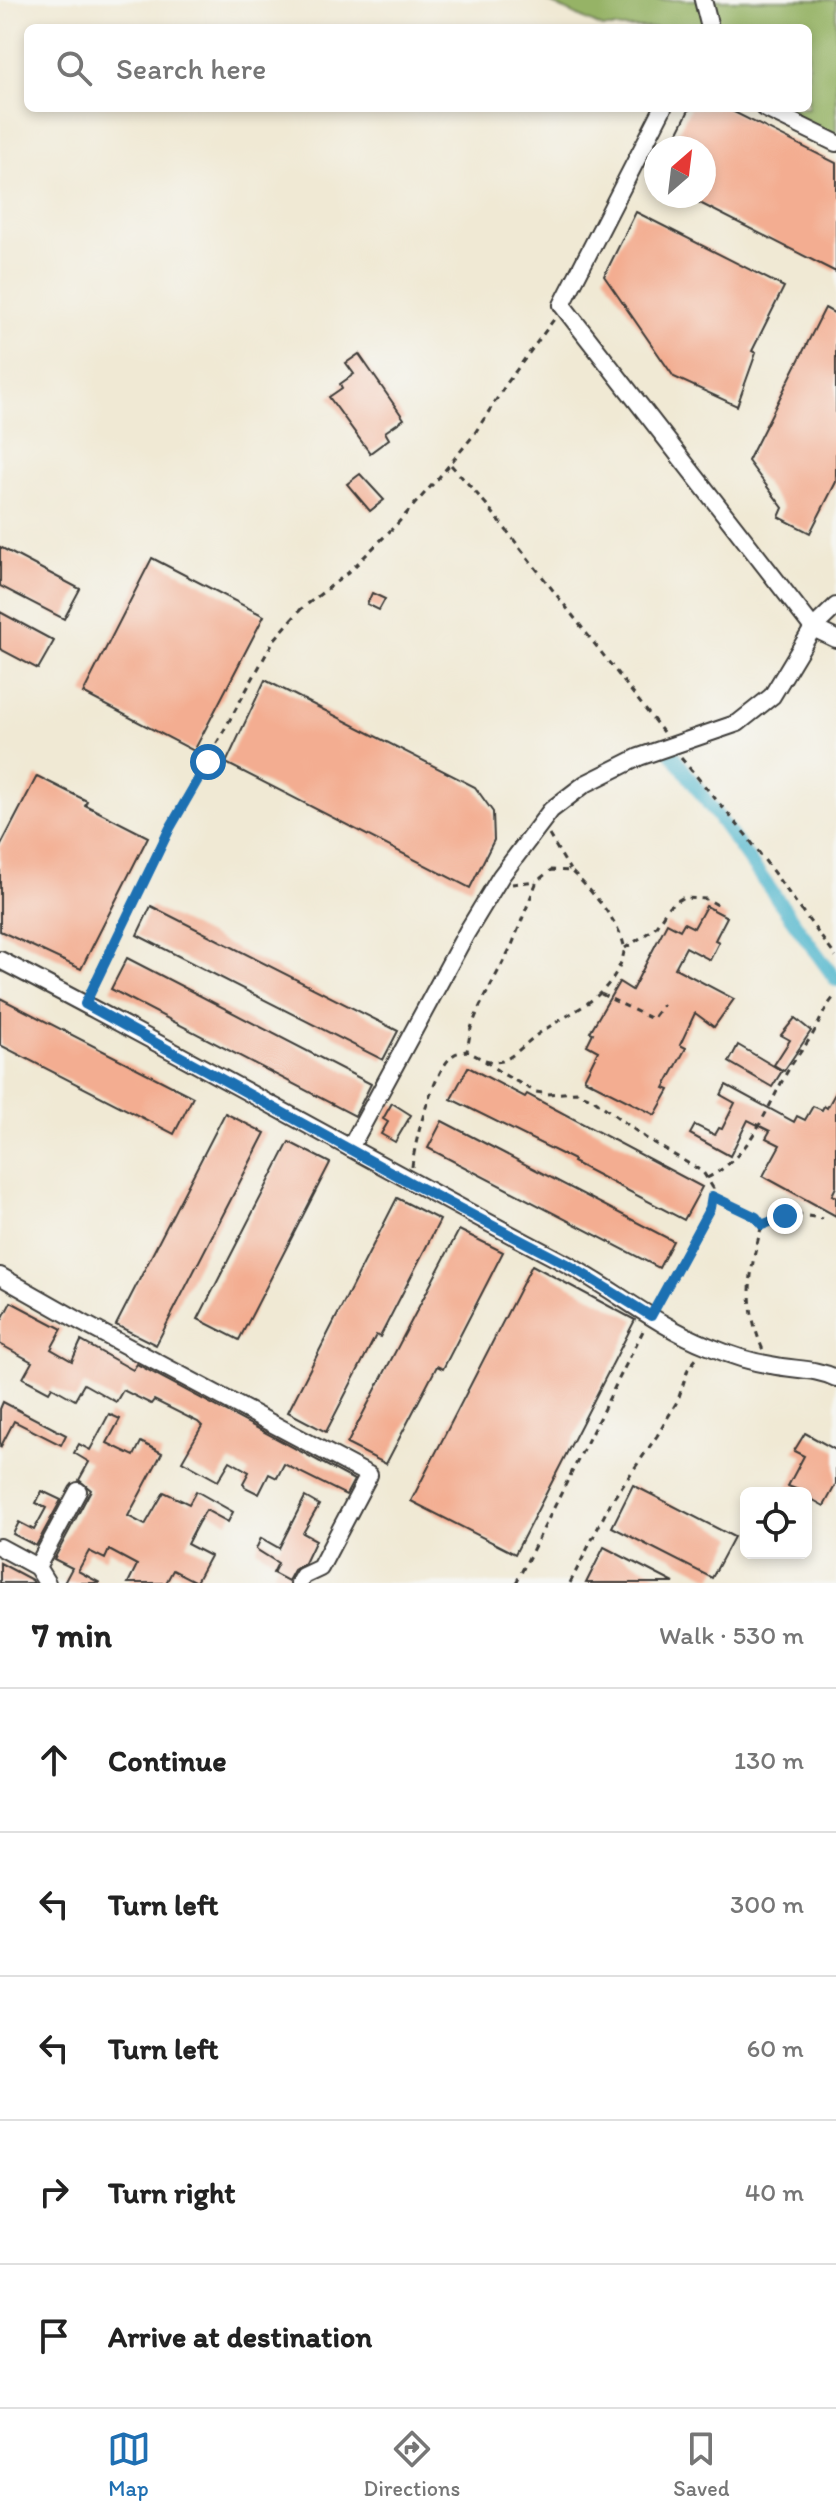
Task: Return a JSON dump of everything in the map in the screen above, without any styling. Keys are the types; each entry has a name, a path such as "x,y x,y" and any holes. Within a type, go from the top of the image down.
{"street":[{"path":"703,0 709,24"},
{"path":"661,112 562,305 813,628 836,639"},
{"path":"772,112 836,143"},
{"path":"350,1148 467,932 496,884 551,810 585,784 639,757 738,723 772,696 813,628 836,606"},
{"path":"0,960 572,1267 651,1316 708,1346 770,1365 821,1371 836,1378"},
{"path":"0,1276 369,1475 320,1568 303,1576 299,1583"},
{"path":"37,1567 78,1491"},
{"path":"0,1547 37,1567 47,1583"}],"path":[{"path":"85,1004 170,828 274,640 301,609 348,573 387,535 450,464 473,436 562,305"},
{"path":"450,464 486,504 693,774 746,835 836,957"},
{"path":"485,1061 502,1061 530,1039 601,994 622,962 625,948 619,931 587,886 571,871 546,831 547,816"},
{"path":"467,1051 471,1028 480,1006 512,945 537,881 551,870 571,871"},
{"path":"496,884 537,881"},
{"path":"625,948 654,929 669,906 682,898 707,899 721,907"},
{"path":"601,994 652,1019 663,1005"},
{"path":"707,1178 736,1159 761,1124 787,1071 836,995"},
{"path":"411,1183 414,1149 432,1090 446,1063 455,1053 467,1051 536,1092 577,1092 593,1099 647,1139 703,1172 713,1188 710,1208 651,1316 516,1583"},
{"path":"712,1196 756,1217 762,1225"},
{"path":"770,1365 748,1304 750,1271 762,1225 771,1219 797,1214 822,1219"},
{"path":"570,1583 611,1502 678,1400 688,1369 708,1346"}],"green space":[{"path":"544,0 836,0 836,138 781,112 812,112 812,24 595,24"}],"building":[{"path":"688,112 734,112 836,163 836,272 710,208 716,208 716,136 676,136"},
{"path":"636,212 784,287 752,351 756,353 737,406 674,377 604,276"},
{"path":"825,308 836,314 836,482 810,533 779,517 783,508 748,461"},
{"path":"359,354 404,419 385,432 389,439 370,453 329,397 354,374 346,363"},
{"path":"360,474 384,500 370,511 347,484"},
{"path":"0,547 80,589 64,619 0,586"},
{"path":"152,558 264,616 194,751 83,693"},
{"path":"372,593 385,599 379,610 367,604"},
{"path":"0,612 54,641 38,669 0,649"},
{"path":"265,680 475,787 493,812 494,840 470,888 226,763"},
{"path":"37,776 148,837 81,969 0,931 0,847"},
{"path":"151,906 398,1031 383,1060 137,935"},
{"path":"706,906 727,917 715,940 719,942 710,960 686,947 675,968 734,999 714,1027 695,1013 680,1045 686,1048 664,1088 669,1090 655,1115 584,1079 598,1051 587,1045 593,1033 590,1032 619,982 632,990 667,923 680,930 684,923 694,928"},
{"path":"127,958 371,1084 355,1116 111,989"},
{"path":"0,998 193,1097 174,1134 0,1045"},
{"path":"795,1018 811,1031 784,1071 774,1065 790,1040 781,1035"},
{"path":"738,1045 782,1071 772,1087 729,1062"},
{"path":"468,1067 525,1097 527,1094 702,1187 684,1220 574,1160 451,1099"},
{"path":"726,1085 794,1122 797,1116 805,1120 813,1106 822,1110 824,1106 827,1108 836,1092 836,1187 832,1195 836,1197 836,1216 763,1176 780,1145 766,1138 770,1131 748,1120 730,1156 690,1134 695,1125 715,1135 719,1128 722,1129 735,1103 721,1095"},
{"path":"392,1103 411,1115 395,1142 381,1134 388,1122 383,1119"},
{"path":"225,1113 265,1133 156,1345 116,1325"},
{"path":"442,1121 673,1241 659,1268 428,1148"},
{"path":"289,1142 330,1163 239,1340 198,1319"},
{"path":"397,1198 440,1220 380,1337 376,1335 326,1432 288,1412"},
{"path":"459,1230 503,1252 443,1369 437,1366 386,1464 347,1444"},
{"path":"532,1265 635,1320 515,1554 411,1501"},
{"path":"11,1302 62,1329 51,1349 72,1361 81,1341 133,1370 137,1364 354,1480 346,1495 284,1464 277,1478 269,1474 259,1494 243,1483 249,1472 230,1461 218,1481 182,1461 202,1426 198,1422 154,1400 151,1404 123,1390 116,1402 84,1384 75,1400 52,1387 49,1392 23,1378 32,1362 0,1344 0,1323"},
{"path":"3,1402 66,1435 61,1445 14,1421 0,1448 0,1409"},
{"path":"109,1414 120,1419 107,1443 134,1456 141,1442 162,1453 128,1516 145,1525 164,1492 189,1504 196,1491 233,1512 228,1522 206,1510 198,1523 187,1544 210,1556 196,1582 173,1570 166,1583 128,1583 137,1565 109,1550 105,1559 89,1551 78,1571 100,1583 64,1583 72,1568 54,1559 91,1490 79,1480 89,1462 74,1453 79,1444 90,1450"},
{"path":"805,1433 836,1450 836,1484 824,1506 812,1499 812,1487 788,1486 804,1456 794,1451"},
{"path":"633,1485 734,1537 712,1578 612,1527"},
{"path":"42,1491 61,1500 36,1546 13,1534 19,1522 34,1530 46,1508 36,1503"},
{"path":"305,1497 319,1505 303,1533 316,1540 305,1563 294,1570 288,1581 273,1573 278,1563 256,1549 261,1538 279,1548"},
{"path":"604,1547 674,1583 586,1583"},
{"path":"0,1563 32,1580 34,1583 0,1583"}],"waterway":[{"path":"668,748 836,980"}],"route":[{"path":"208,762 170,828 85,1004 411,1183 572,1267 651,1316 710,1208 712,1196 756,1217 762,1225 785,1216"}]}
